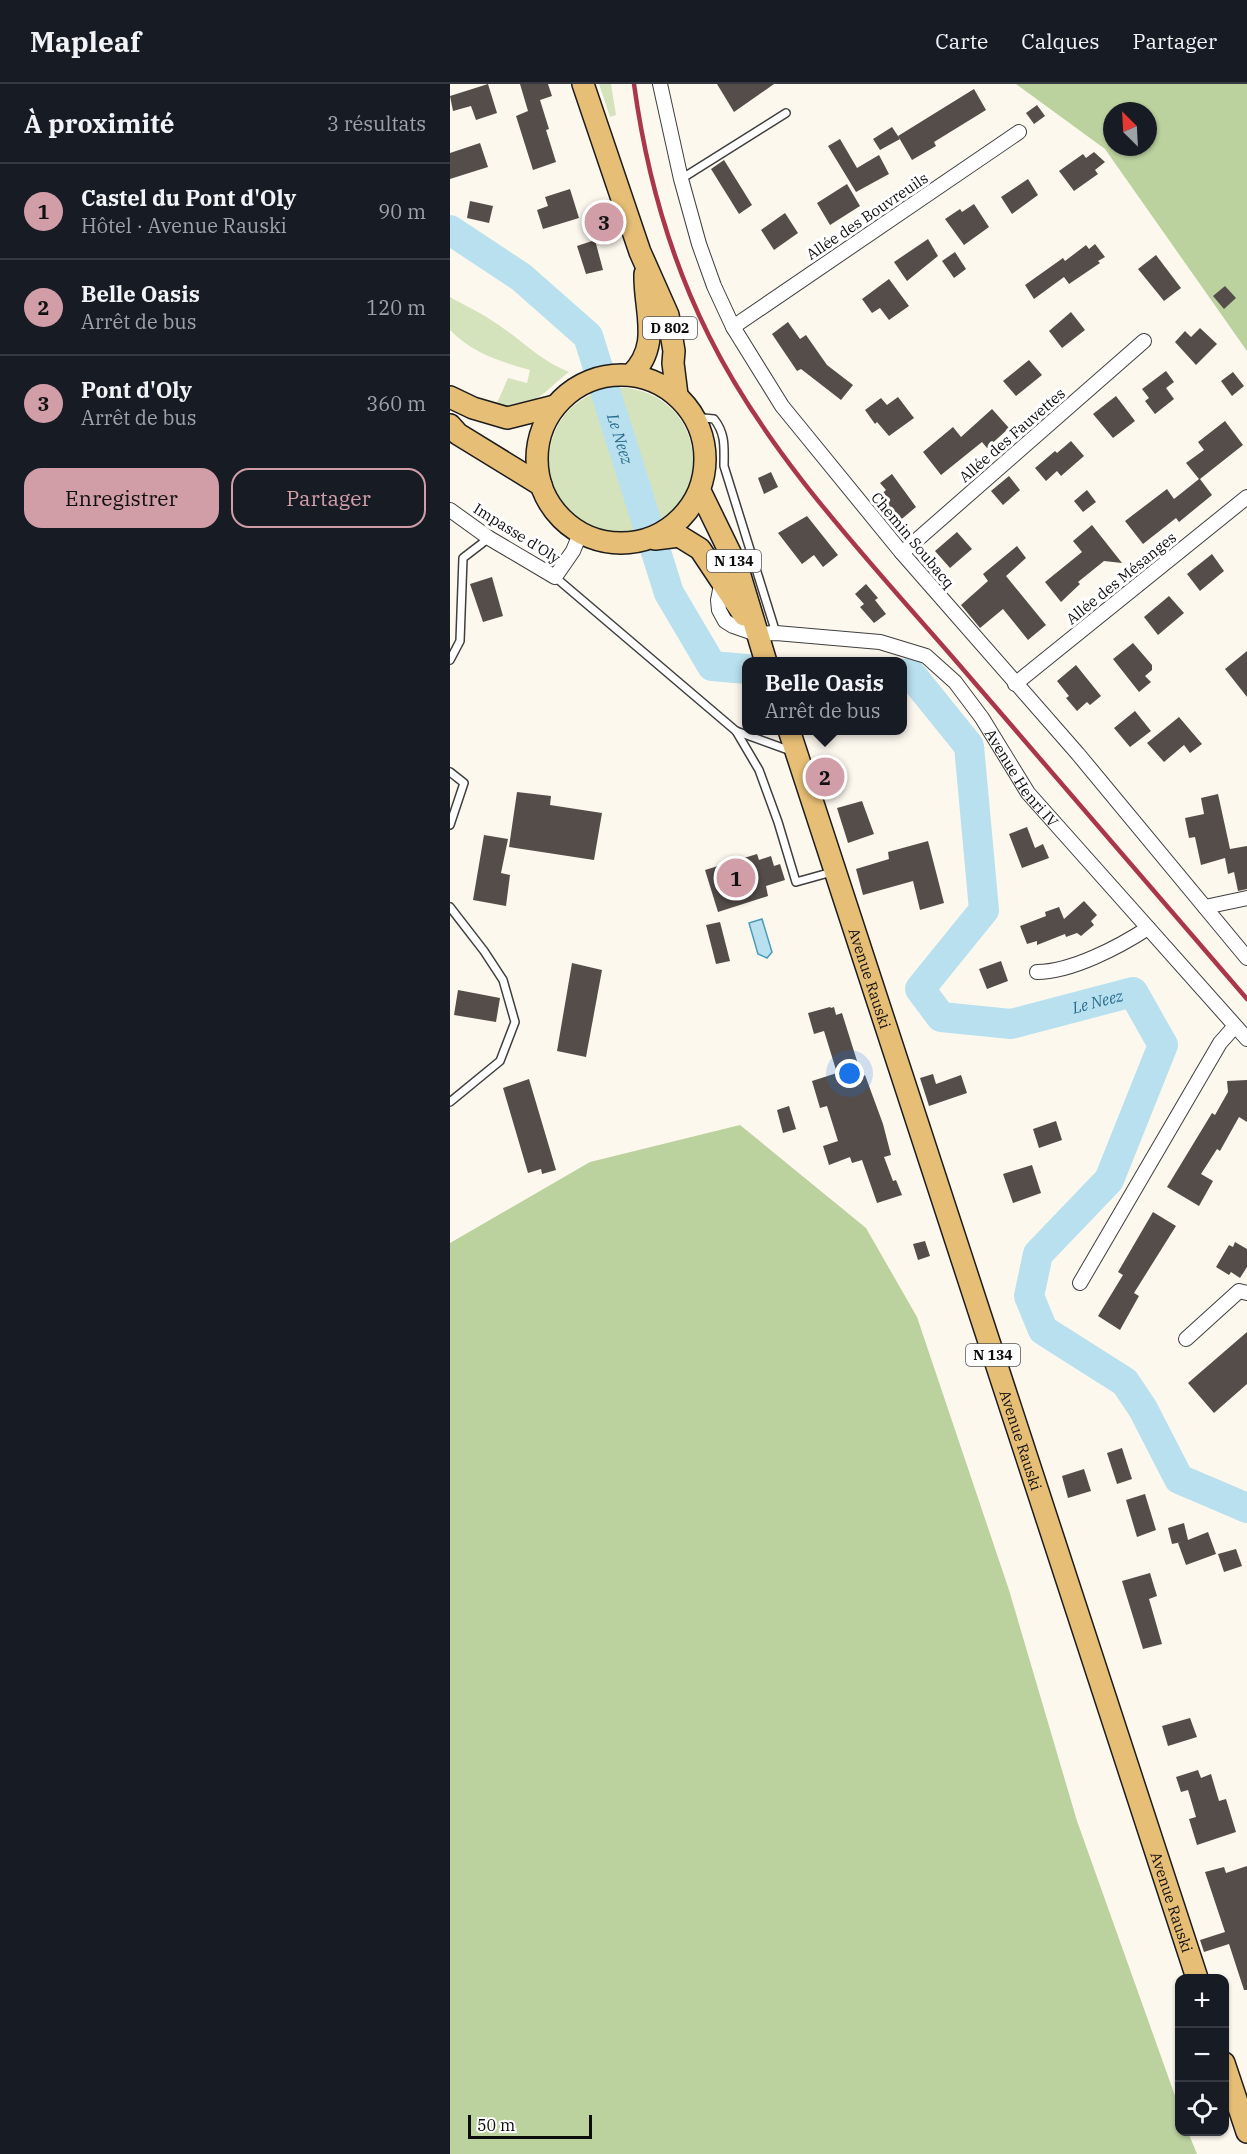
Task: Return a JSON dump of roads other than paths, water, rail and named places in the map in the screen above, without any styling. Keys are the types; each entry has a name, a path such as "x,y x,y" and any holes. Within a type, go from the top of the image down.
{"main road":[{"name":"D 802","path":"583,84 645,265 663,299 668,315 674,351 673,363 677,395"},
{"name":"D 802","path":"631,375 640,366 649,348 649,308 645,288 645,265"},
{"path":"611,374 631,375 656,381 677,395 693,417 701,438 705,455 705,475 697,500 674,526 646,540 628,543 594,540 566,525 551,506 541,485 538,445 543,425 555,406 573,390 590,380 611,374"},
{"path":"450,397 473,408 507,418 555,406"},
{"path":"450,425 458,434 541,485"},
{"name":"N 134","path":"697,500 738,569 765,645"},
{"name":"N 134","path":"646,540 679,536 700,549 765,645"},
{"name":"Avenue Rauski","path":"791,735 1196,1974"},
{"path":"1229,2078 1247,2132"}],"street":[{"name":"Chemin Soubacq","path":"660,84 681,179 699,244 714,286 733,327 782,406 902,553 1078,754 1247,958"},
{"name":"Allée des Bouvreuils","path":"733,327 1019,132"},
{"name":"Allée des Fauvettes","path":"902,553 1144,341"},
{"name":"Allée des Mésanges","path":"1015,684 1247,497"},
{"name":"Impasse d'Oly","path":"450,510 489,538 555,577 573,551 580,534"},
{"name":"Avenue Henri IV","path":"765,645 880,642 926,656 955,682 982,718 1028,793 1247,1039"},
{"path":"1205,907 1247,898"},
{"path":"1037,972 1053,972 1122,945 1148,928"},
{"path":"1080,1283 1220,1043 1235,1026"},
{"path":"1186,1339 1239,1291 1247,1293"}],"lane":[{"path":"681,179 786,113"},
{"path":"693,417 714,419 721,428 724,439 724,466 765,602 765,645"},
{"path":"450,660 460,641 463,558 489,538"},
{"path":"555,577 736,731 759,770 796,882 835,872"},
{"path":"765,602 765,645"},
{"path":"736,731 742,733"},
{"path":"747,735 796,752"},
{"path":"450,772 464,783 450,825"},
{"path":"450,907 503,980 515,1022 500,1061 450,1102"}],"water":[{"path":"762,919 772,952 767,958 758,954 749,923"}],"waterway":[{"name":"Le Neez","path":"450,230 521,277 588,336 669,593 712,666 742,669"},
{"name":"Le Neez","path":"907,673 910,673 969,746 984,910 920,989 941,1017 1011,1024 1133,992 1163,1045 1109,1180 1038,1254 1029,1296 1043,1330 1125,1382 1143,1409 1179,1479 1247,1508"}],"railway":[{"path":"634,84 652,181 682,275 709,336 734,382 763,427 794,471 863,555 1247,999"}],"place":[{"name":"Pont d'Oly","path":"604,222"},
{"name":"Belle Oasis","path":"825,777"},
{"name":"Castel du Pont d'Oly","path":"736,878"}]}
